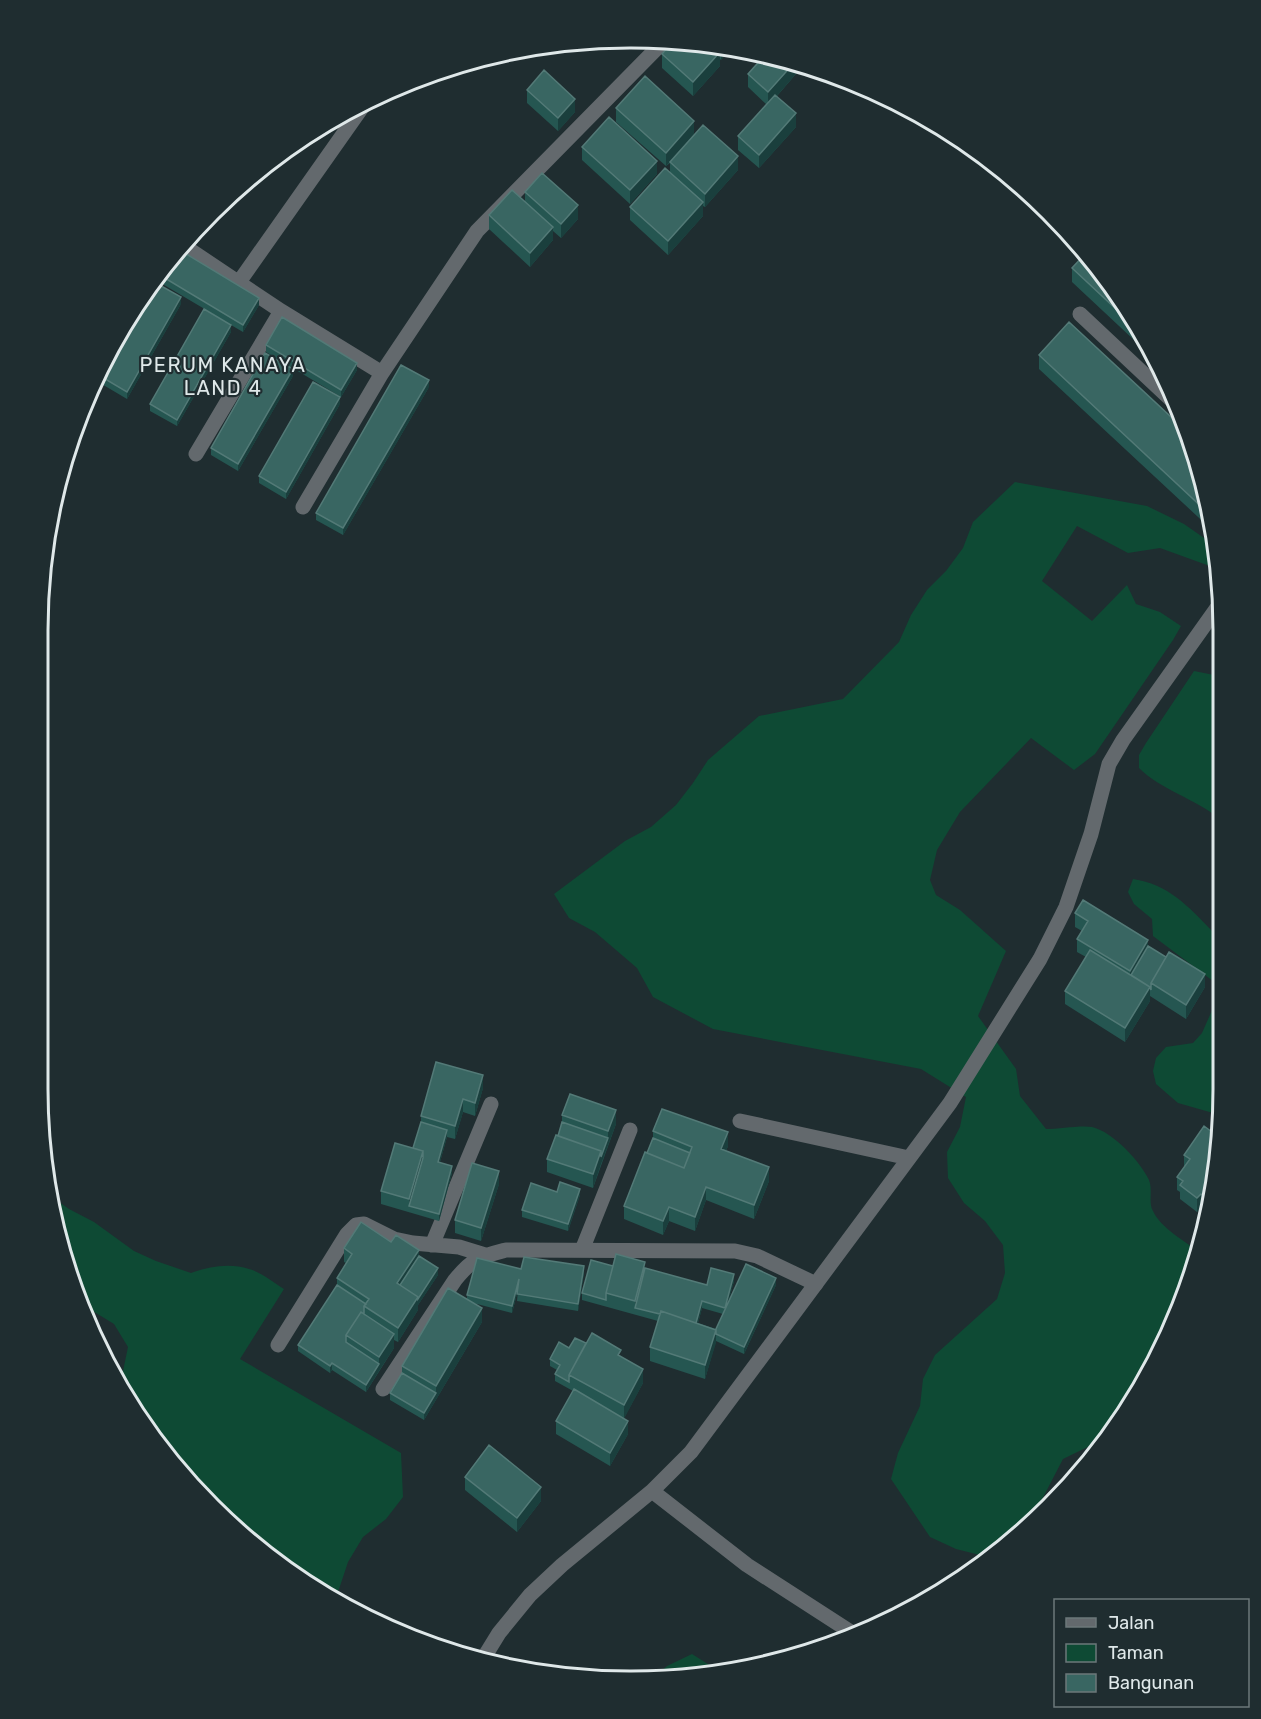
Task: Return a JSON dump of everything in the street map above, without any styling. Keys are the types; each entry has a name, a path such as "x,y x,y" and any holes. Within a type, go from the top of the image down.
{"street":[{"path":"303,507 382,373 477,231 656,49"},
{"path":"239,282 355,118"},
{"path":"190,249 280,311 382,373"},
{"path":"196,454 280,311"},
{"path":"1080,314 1161,390"},
{"path":"487,1653 499,1633 530,1595 562,1565 652,1491 691,1452 950,1103 1040,959 1066,907 1091,834 1109,764 1123,740 1213,614"},
{"path":"432,1245 491,1104"},
{"path":"740,1121 909,1158"},
{"path":"582,1250 630,1130"},
{"path":"278,1345 347,1234 356,1225 364,1224 394,1239 459,1247 485,1255"},
{"path":"383,1389 455,1280 468,1264 485,1255 506,1250 735,1251 757,1256 816,1284"},
{"path":"652,1491 747,1565 847,1629"}],"green space":[{"path":"1015,482 1147,506 1184,524 1206,539 1209,566 1160,548 1128,553 1077,526 1042,581 1092,621 1127,585 1136,604 1160,612 1181,626 1095,754 1074,770 1031,738 960,812 937,850 930,880 936,895 960,910 1006,951 978,1016 1016,1069 1020,1096 1046,1129 1092,1127 1117,1141 1133,1156 1145,1172 1151,1188 1152,1208 1161,1223 1191,1246 1169,1311 1153,1346 1115,1412 1091,1445 1063,1459 1041,1501 980,1555 956,1549 930,1537 891,1479 898,1453 920,1406 923,1379 935,1355 997,1299 1005,1273 1003,1245 985,1221 964,1203 948,1178 947,1152 960,1127 966,1097 921,1069 713,1029 653,997 637,968 595,932 569,918 554,894 625,841 651,827 676,805 708,760 759,716 843,699 899,642 911,615 927,590 946,571 963,548 973,522"},
{"path":"1194,671 1213,675 1213,814 1148,776 1139,768 1139,755"},
{"path":"1133,879 1157,886 1186,905 1213,930 1213,981 1153,936 1152,919 1134,904 1128,892"},
{"path":"1213,1008 1212,1113 1178,1103 1156,1084 1153,1071 1156,1058 1166,1047 1193,1043 1202,1033"},
{"path":"59,1202 94,1222 134,1251 156,1261 191,1273 220,1266 242,1267 258,1272 284,1289 240,1359 401,1453 403,1497 386,1519 363,1537 348,1562 338,1592 276,1551 246,1526 193,1473 168,1443 126,1380 123,1373 128,1347 114,1324 92,1310 79,1276"},
{"path":"692,1654 710,1665 662,1670"}],"building":[{"path":"666,49 718,55 693,82 662,54"},
{"path":"758,62 788,70 768,92 748,74"},
{"path":"544,70 575,99 558,118 527,90"},
{"path":"645,76 694,121 666,153 616,108"},
{"path":"775,95 796,113 759,155 738,136"},
{"path":"609,117 657,161 630,190 582,147"},
{"path":"703,125 738,156 705,194 670,162"},
{"path":"665,168 703,202 668,241 630,207"},
{"path":"542,173 578,205 561,224 525,192"},
{"path":"512,190 553,227 530,253 489,215"},
{"path":"186,254 259,298 243,325 166,279"},
{"path":"1080,260 1117,310 1072,268"},
{"path":"161,286 181,297 127,392 105,379 126,339"},
{"path":"204,309 231,325 177,420 150,404"},
{"path":"282,317 357,363 341,390 266,345"},
{"path":"1069,322 1173,419 1199,504 1039,355"},
{"path":"265,353 293,369 238,464 211,448"},
{"path":"401,365 429,380 343,528 316,513"},
{"path":"313,382 340,397 286,492 259,476"},
{"path":"1083,900 1148,940 1130,971 1077,939 1088,921 1075,913"},
{"path":"1148,946 1166,957 1151,983 1151,990 1131,975"},
{"path":"1090,950 1150,987 1125,1028 1065,991"},
{"path":"1169,952 1205,974 1186,1005 1151,983"},
{"path":"436,1062 483,1075 475,1103 463,1099 455,1126 421,1116"},
{"path":"570,1094 616,1110 608,1131 562,1115"},
{"path":"662,1109 728,1132 721,1149 769,1167 754,1205 706,1187 695,1217 669,1207 663,1221 624,1206 645,1152 684,1168 692,1147 653,1131"},
{"path":"421,1122 447,1130 438,1162 452,1166 439,1214 409,1206 423,1158 423,1151 413,1148"},
{"path":"562,1122 608,1138 601,1157 601,1151 558,1136"},
{"path":"1204,1126 1212,1132 1203,1195 1201,1194 1197,1198 1180,1185 1183,1181 1177,1177 1190,1159 1184,1155"},
{"path":"556,1135 601,1151 593,1174 547,1159"},
{"path":"653,1138 690,1153 684,1168 647,1153"},
{"path":"395,1143 423,1151 409,1199 381,1191"},
{"path":"472,1163 499,1171 481,1228 455,1220"},
{"path":"560,1182 580,1189 568,1224 522,1210 531,1183 557,1192"},
{"path":"361,1222 391,1242 396,1235 419,1250 397,1283 418,1297 398,1328 364,1306 369,1299 337,1278 352,1254 344,1248"},
{"path":"616,1254 645,1262 635,1301 606,1293"},
{"path":"419,1256 438,1268 418,1299 400,1285"},
{"path":"524,1257 584,1266 578,1304 517,1294 519,1279 512,1306 467,1295 477,1258 521,1269"},
{"path":"591,1260 613,1266 606,1300 582,1293"},
{"path":"746,1264 776,1278 744,1347 716,1334 716,1329"},
{"path":"645,1268 707,1285 711,1268 734,1274 725,1308 702,1301 696,1323 661,1311 660,1314 635,1308"},
{"path":"337,1285 366,1304 364,1314 361,1312 346,1335 346,1342 379,1364 366,1385 332,1363 330,1366 298,1345"},
{"path":"448,1288 482,1308 436,1386 402,1366"},
{"path":"661,1311 716,1330 705,1365 650,1347"},
{"path":"361,1312 394,1334 379,1357 346,1335"},
{"path":"592,1333 621,1350 618,1355 643,1369 624,1405 569,1375"},
{"path":"575,1338 586,1343 569,1375 569,1382 555,1374 560,1365 550,1359 559,1342 569,1348"},
{"path":"402,1373 436,1393 424,1413 390,1393"},
{"path":"574,1389 628,1421 610,1453 556,1421"},
{"path":"489,1445 541,1487 517,1518 465,1477"}],"district":[{"name":"PERUM KANAYA LAND 4","path":"223,376"}]}
